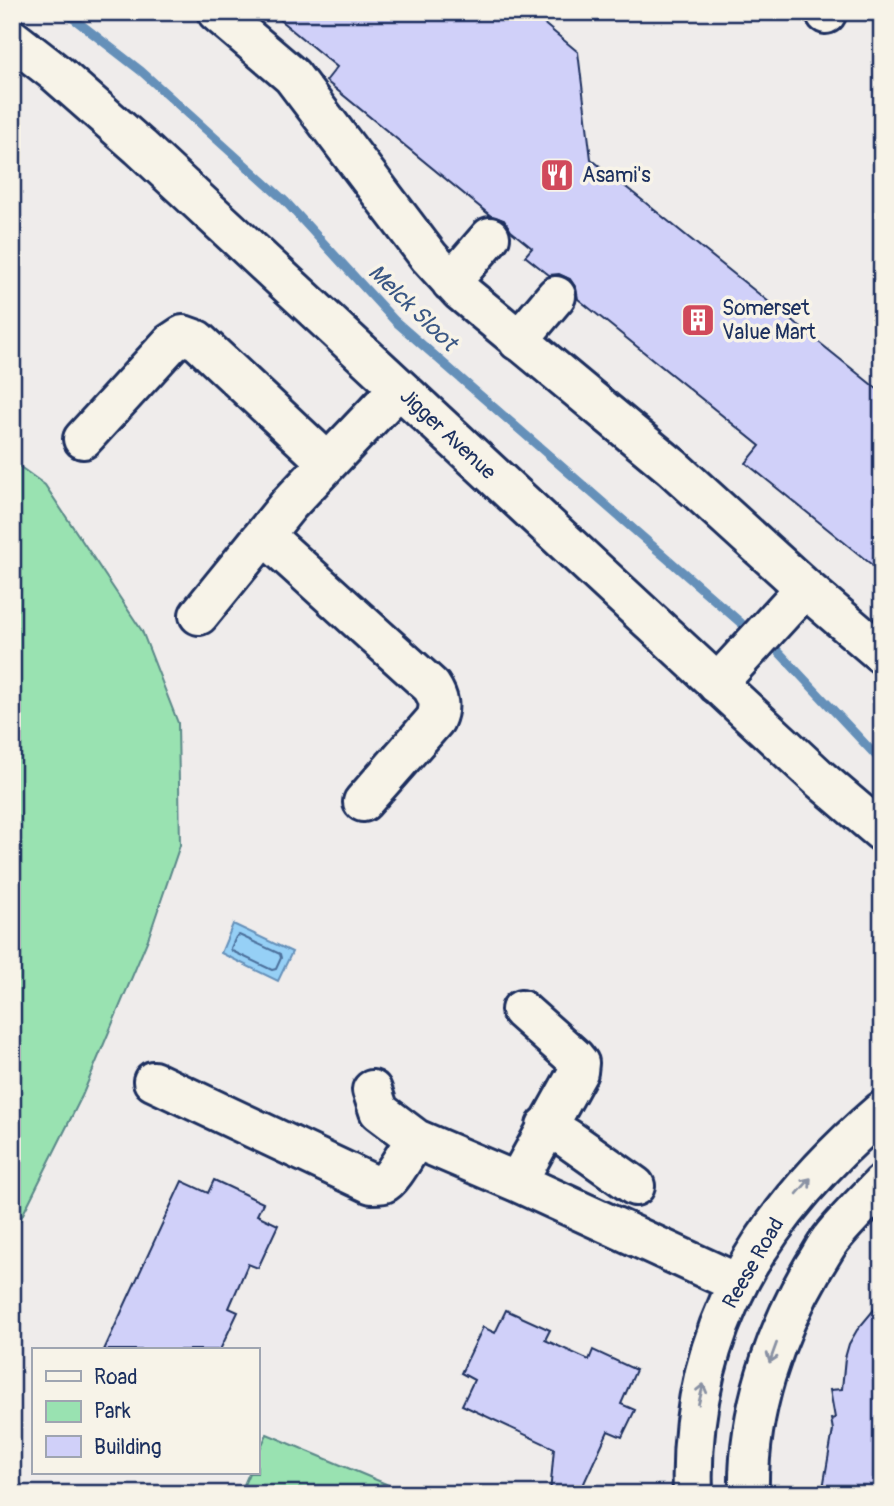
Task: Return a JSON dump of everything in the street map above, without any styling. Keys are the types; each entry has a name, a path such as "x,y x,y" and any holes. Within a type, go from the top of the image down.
{"street":[{"path":"217,12 292,76 429,257 451,282 518,341 672,467 882,654"},
{"name":"Jigger Avenue","path":"12,39 57,74 140,147 717,684 882,832"},
{"path":"451,282 490,237"},
{"path":"518,341 555,296"},
{"path":"83,439 171,342 183,335 197,340 327,462"},
{"path":"199,615 327,462 400,388"},
{"path":"264,535 431,686 437,695 439,711 435,720 363,802"},
{"path":"717,684 805,588"},
{"path":"516,1182 578,1072 579,1063 521,1010"},
{"path":"153,1082 372,1184 384,1184 393,1177 403,1155 416,1139"},
{"path":"372,1090 379,1111 416,1139 737,1283"},
{"name":"Reese Road","path":"693,1494 692,1461 697,1410 717,1327 737,1283 781,1214 806,1183 844,1144 882,1111"},
{"path":"546,1126 635,1186"},
{"path":"749,1494 748,1475 756,1412 772,1354 800,1290 830,1240 882,1184"}],"green space":[{"path":"12,461 45,485 142,631 178,723 180,845 148,939 82,1096 12,1236"},
{"path":"267,1434 386,1484 333,1494 240,1494 249,1474 259,1474 259,1451"}],"water":[{"path":"233,924 292,952 278,981 221,953"}],"building":[{"name":"Somerset Value Mart","path":"270,12 530,12 578,52 591,159 882,393 882,573 746,463 760,446 578,299 576,288 570,279 559,274 549,275 525,256 532,248 511,231 504,220 491,216 326,81 337,67"},
{"path":"214,1180 263,1203 257,1215 278,1225 258,1268 248,1264 229,1308 238,1312 221,1348 105,1348 182,1181 208,1193"},
{"path":"882,1300 882,1494 822,1494 833,1430 831,1419 835,1418 830,1390 842,1389 849,1344"},
{"path":"506,1310 550,1330 545,1340 589,1360 593,1350 636,1370 621,1404 635,1410 622,1437 608,1431 579,1494 550,1494 554,1448 462,1405 474,1380 461,1373 483,1327 495,1333"}],"waterway":[{"name":"Melck Sloot","path":"65,12 141,71 285,201 395,321 741,623"},
{"name":"Melck Sloot","path":"776,649 882,762"}],"place":[{"name":"Asami's","path":"557,175"},
{"name":"Somerset Value Mart","path":"698,320"}]}
